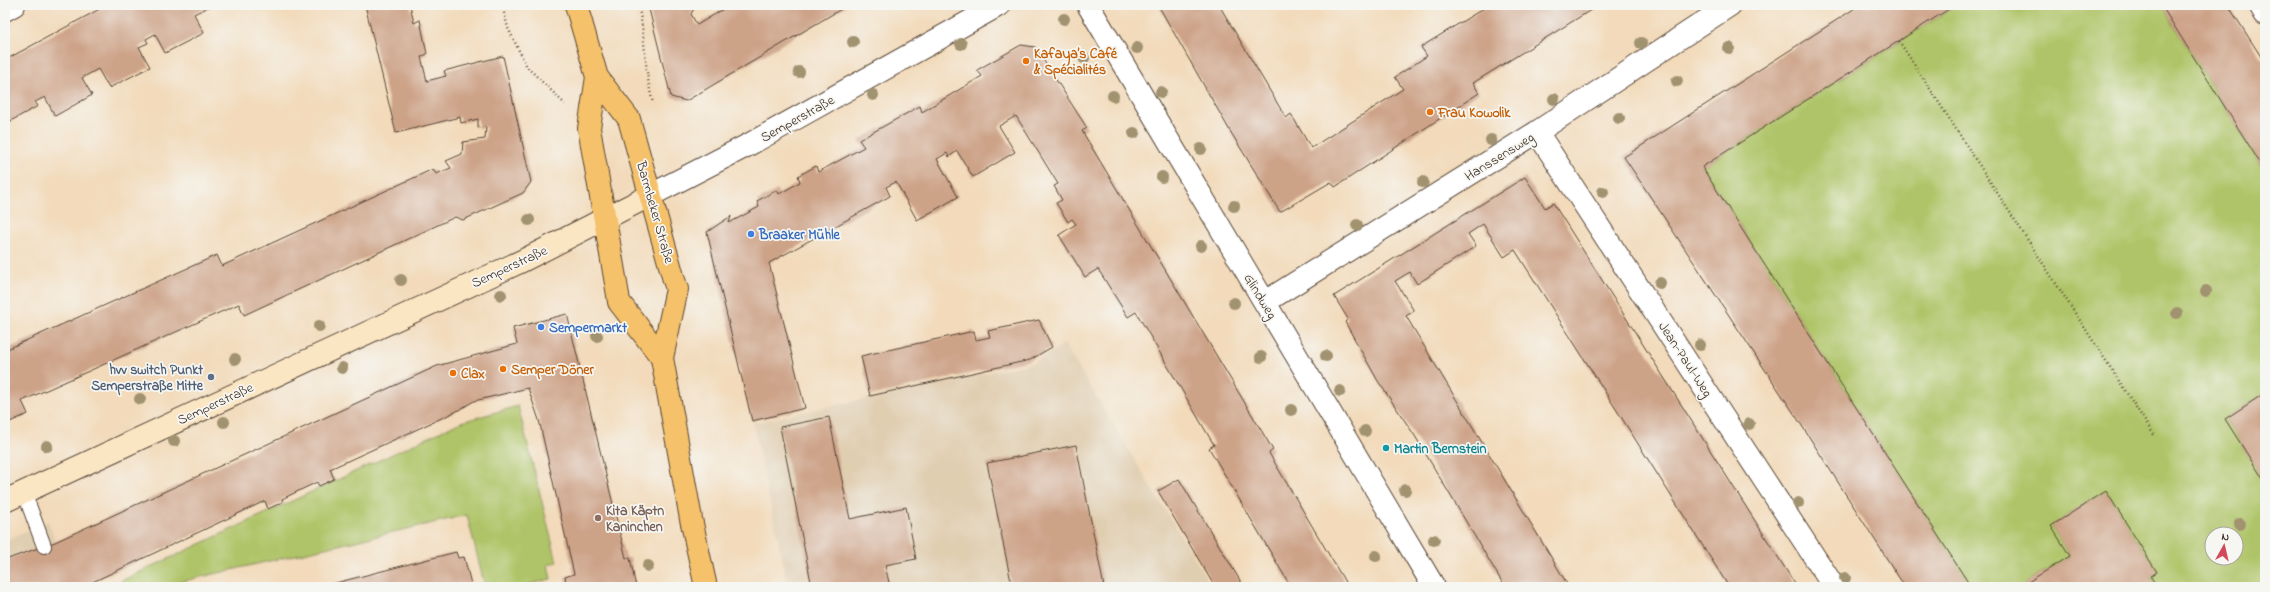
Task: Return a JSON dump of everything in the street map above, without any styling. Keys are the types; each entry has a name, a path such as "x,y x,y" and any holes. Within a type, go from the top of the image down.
{"main road":[{"name":"Barmbeker Straße","path":"576,5 597,78 629,119 676,289 662,358 691,519 706,587"},
{"name":"Barmbeker Straße","path":"597,78 589,128 619,302 662,358"}],"street":[{"path":"5,10 14,5"},
{"name":"Semperstraße","path":"14,496 522,261 605,220 750,144 999,5"},
{"name":"Glindweg","path":"1088,5 1434,587"},
{"name":"Hanssensweg","path":"1265,302 1538,132 1730,5"},
{"path":"2260,5 2265,14"},
{"name":"Jean-Paul-Weg","path":"1538,132 1834,587"}],"lane":[{"path":"14,496 44,546"}],"path":[{"path":"502,5 508,28 527,66 589,128"},
{"path":"638,5 644,29 648,85 654,106"},
{"path":"1899,41 2154,435"}],"shaded area":[{"path":"1064,344 1212,587 788,587 753,423 1033,363"},
{"path":"48,521 72,587 5,587 5,541"}],"green space":[{"path":"1957,5 2161,5 2265,171 2265,393 2225,419 2265,482 2265,587 2157,587 2150,577 2157,572 2106,491 2051,526 2070,556 2020,587 1971,587 1702,167"},
{"path":"518,406 557,562 548,565 551,579 519,587 485,587 467,515 158,587 122,587 121,581 461,422"}],"building":[{"path":"107,5 212,5 194,14 204,33 165,53 155,34 146,39 148,43 139,47 150,67 109,88 98,69 82,78 92,95 55,116 45,97 35,102 38,106 5,124 5,60"},
{"path":"365,5 410,5 414,23 420,20 427,54 421,57 427,81 446,76 444,71 503,56 531,182 523,193 463,220 455,217 244,315 239,304 205,319 22,401 28,414 5,424 5,369 7,368 5,350 217,255 222,266 433,169 436,174 451,168 446,161 462,154 463,142 485,139 486,127 478,128 478,119 461,123 460,117 396,133"},
{"path":"648,5 696,5 691,14 697,25 730,5 848,5 686,101 671,97"},
{"path":"1158,5 1219,5 1286,118 1291,114 1311,148 1403,89 1395,77 1427,56 1421,47 1489,5 1599,5 1473,83 1479,93 1335,187 1331,182 1280,212 1230,131"},
{"path":"1860,5 1955,5 1702,167 1971,587 1905,587 1797,418 1624,157"},
{"path":"2161,5 2228,5 2265,63 2265,171"},
{"path":"1021,45 1035,47 1087,128 1082,131 1273,450 1269,453 1348,587 1291,587 1209,448 1214,445 1136,312 1128,317 1098,269 1085,277 1059,235 1076,224 1072,219 1068,222 1056,203 1062,200 1054,186 1058,184 1016,116 999,126 1015,152 973,177 957,151 949,157 947,153 937,159 958,197 917,220 896,182 886,187 890,196 769,263 805,408 752,421 707,232 731,216 729,223 759,207 757,201 777,190 779,194 800,182 798,176 816,166 818,172 864,147 859,140 920,106 922,112 982,76 977,70"},
{"path":"1525,177 1545,208 1553,203 1797,587 1729,587 1515,250 1504,257 1483,224 1468,234 1476,246 1417,284 1410,272 1395,281 1414,311 1406,316 1569,587 1505,587 1415,436 1378,381 1345,322 1348,319 1334,296"},
{"path":"567,314 626,558 630,558 636,587 564,587 567,586 565,577 574,574 539,420 528,388 474,401 457,411 330,469 334,479 319,486 317,482 282,499 283,502 268,509 265,501 82,587 5,587 5,560 55,542 437,366 517,344 513,328"},
{"path":"1039,320 1052,347 1030,360 870,396 861,356 974,331 976,340 990,337 988,331"},
{"path":"2265,393 2265,482 2225,419"},
{"path":"829,417 850,519 906,507 916,559 885,565 890,587 812,587 780,427"},
{"path":"1076,445 1104,587 1012,587 987,463"},
{"path":"1179,479 1244,587 1215,587 1158,491"},
{"path":"2106,491 2157,572 2150,577 2157,587 2020,587 2070,556 2051,526"},
{"path":"456,552 458,558 464,557 471,584 465,585 466,587 320,587"}],"place":[{"name":"Kafaya’s Café & Spécialités","path":"1026,61"},
{"name":"Frau Kowolik","path":"1430,112"},
{"name":"Braaker Mühle","path":"751,234"},
{"name":"Sempermarkt","path":"541,327"},
{"name":"Semper Döner","path":"503,369"},
{"name":"Clax","path":"453,373"},
{"name":"hvv switch Punkt Semperstraße Mitte","path":"211,377"},
{"name":"Martin Bernstein","path":"1386,448"},
{"name":"Kita Käptn Kaninchen","path":"598,518"}]}
